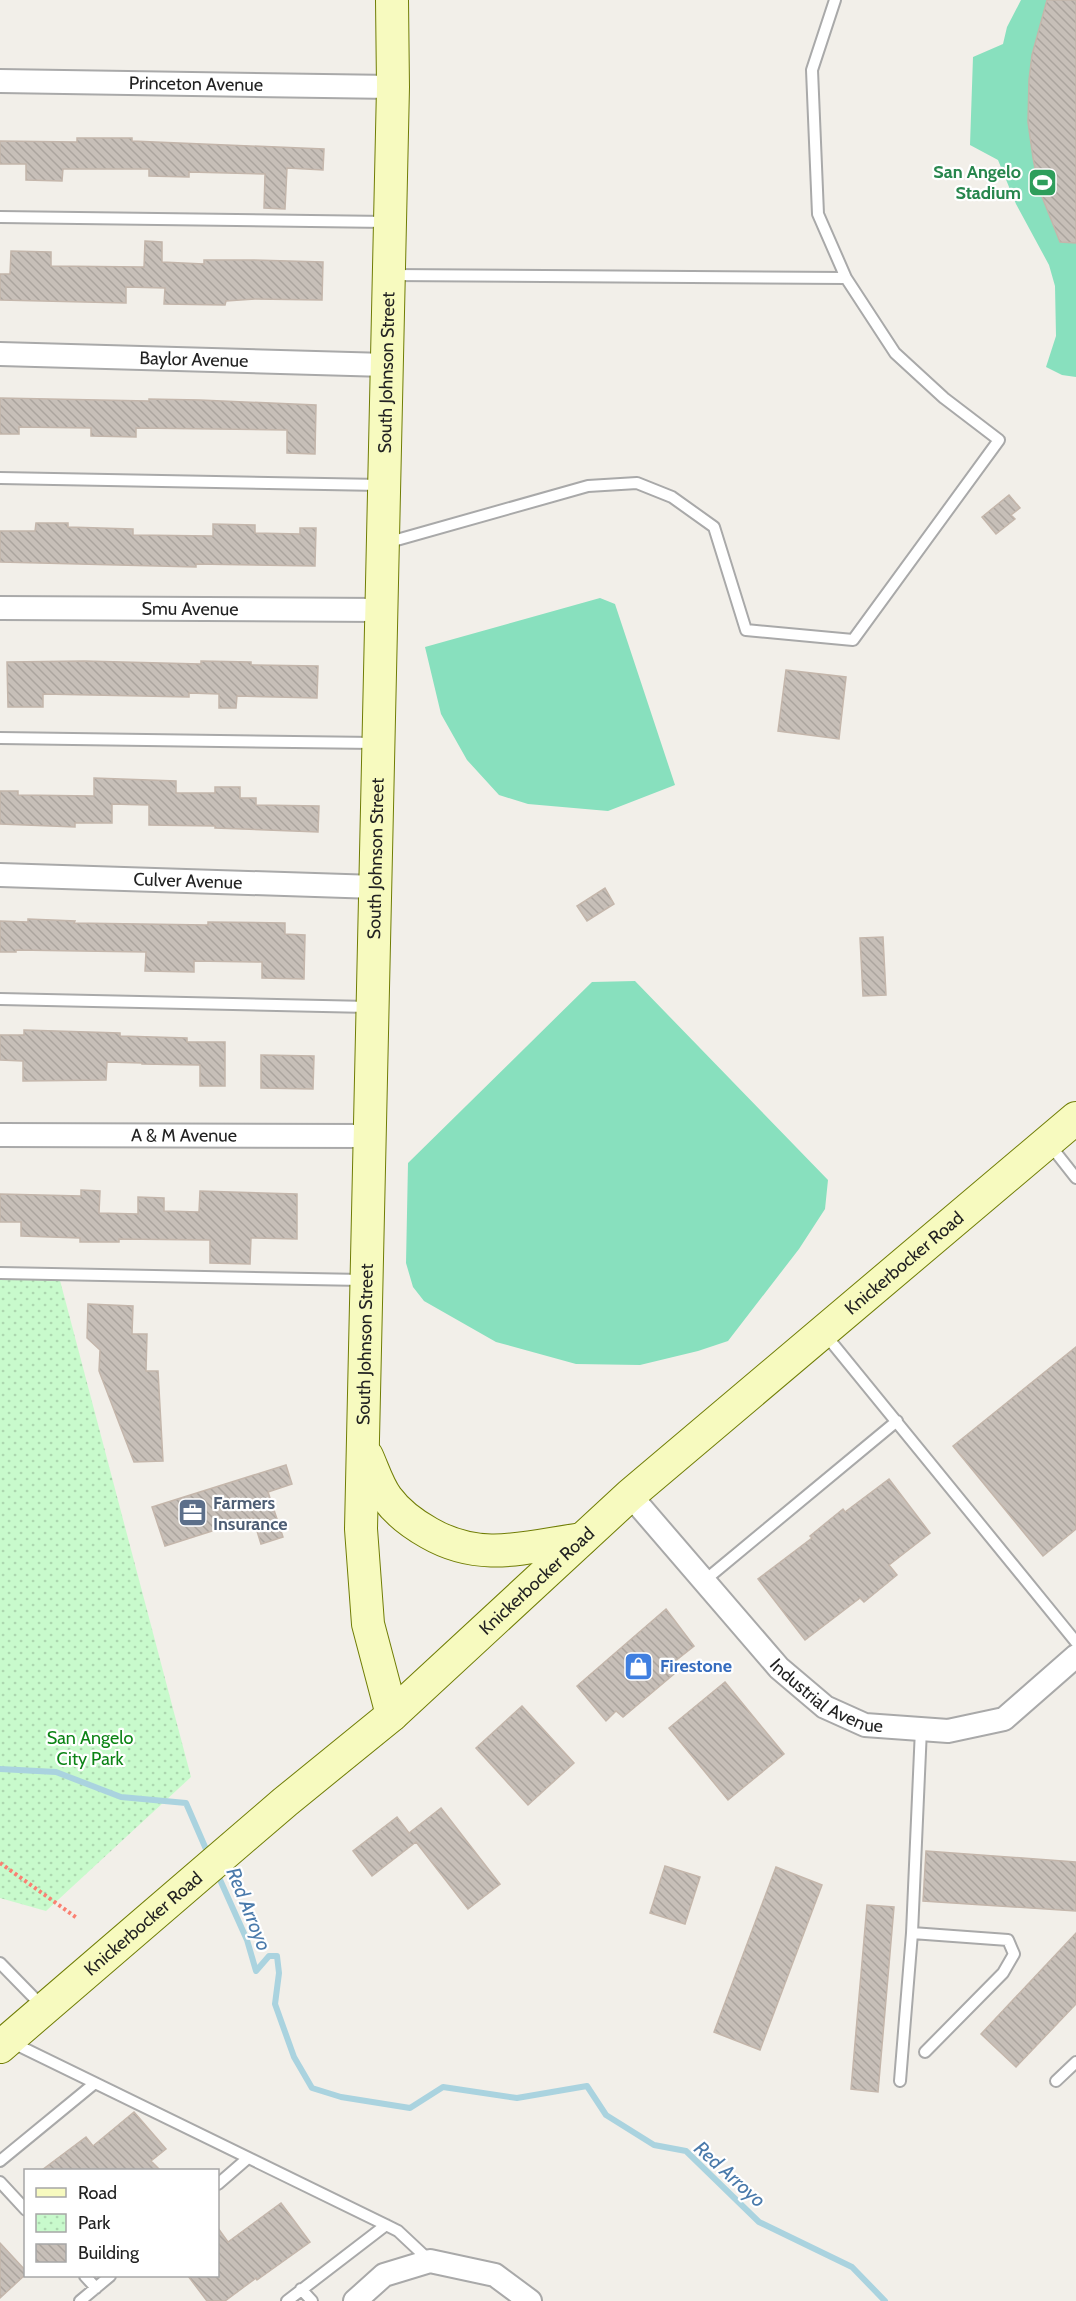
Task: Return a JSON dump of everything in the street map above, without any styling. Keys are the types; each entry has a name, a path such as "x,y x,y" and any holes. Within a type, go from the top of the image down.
{"main road":[{"name":"South Johnson Street","path":"392,0 393,87 362,1529 368,1624 392,1715"},
{"name":"Knickerbocker Road","path":"4,2043 285,1802 392,1715 630,1495 1076,1118"},
{"path":"363,1449 386,1497 411,1523 438,1539 469,1550 500,1551 582,1539"}],"street":[{"name":"Princeton Avenue","path":"0,81 393,87"},
{"name":"Baylor Avenue","path":"0,354 386,365"},
{"name":"Smu Avenue","path":"0,608 381,610"},
{"name":"Culver Avenue","path":"0,875 376,887"},
{"name":"A & M Avenue","path":"0,1135 369,1136"},
{"name":"Industrial Avenue","path":"630,1495 779,1668 825,1707 865,1725 948,1731 1004,1719 1076,1656"},
{"path":"355,2301 384,2275 430,2261 495,2275 530,2301"}],"lane":[{"path":"382,544 588,486 637,483 672,497 714,527 746,630 853,640 999,440 944,398 895,353 846,278 818,214 812,70 835,0"},
{"path":"0,217 390,222"},
{"path":"388,275 846,278"},
{"path":"0,478 383,485"},
{"path":"0,738 379,743"},
{"path":"0,999 373,1007"},
{"path":"1048,1142 1076,1178"},
{"path":"0,1273 367,1280"},
{"path":"823,1332 1076,1642"},
{"path":"704,1581 897,1421"},
{"path":"900,2081 912,1933 921,1729"},
{"path":"912,1933 1008,1940 1014,1954 1004,1973 925,2052"},
{"path":"0,1963 45,2008"},
{"path":"4,2043 95,2083 399,2231 430,2261"},
{"path":"1056,2081 1076,2062"},
{"path":"0,2161 95,2083"},
{"path":"219,2183 248,2158"},
{"path":"0,2182 24,2208"},
{"path":"287,2301 386,2225"},
{"path":"86,2277 96,2288"},
{"path":"80,2301 109,2277"},
{"path":"301,2289 312,2301"}],"path":[{"path":"0,1863 77,1918"}],"green space":[{"name":"San Angelo Stadium","path":"1021,0 1076,0 1076,377 1062,375 1046,367 1056,336 1055,286 1049,265 1016,204 998,160 970,145 973,57 1003,44 1007,27"},
{"path":"600,598 615,604 675,785 608,811 528,804 499,795 467,760 441,714 425,647"},
{"path":"635,981 828,1180 825,1209 799,1249 728,1341 640,1365 576,1364 496,1342 424,1301 413,1287 406,1263 408,1163 592,982"},
{"name":"San Angelo City Park","path":"0,1268 57,1269 191,1777 46,1911 0,1898"}],"building":[{"path":"1047,0 1076,0 1076,243 1060,242 1039,189 1028,122 1032,55"},
{"path":"77,138 132,138 132,141 324,149 323,170 287,168 285,209 264,208 265,174 189,172 189,177 149,176 149,169 63,169 62,181 26,180 26,164 0,164 0,141 77,142"},
{"path":"145,241 162,242 162,262 204,264 204,260 254,260 323,262 322,300 255,299 226,301 225,305 164,304 165,288 126,287 126,303 0,300 0,274 10,274 11,251 51,252 51,266 144,267"},
{"path":"0,398 200,400 316,405 315,454 287,453 287,430 136,428 136,437 91,436 91,428 19,427 19,434 0,434"},
{"path":"1009,495 1020,508 1011,515 1015,519 996,534 982,517"},
{"path":"36,523 68,523 68,527 133,529 133,535 213,536 213,524 255,525 255,533 300,534 300,528 316,528 315,566 196,564 196,567 0,562 0,531 35,531"},
{"path":"201,661 251,662 251,665 318,666 317,698 237,696 236,708 219,708 219,694 189,693 189,697 43,694 43,707 8,707 7,662 201,664"},
{"path":"786,670 846,677 839,739 778,731"},
{"path":"94,778 176,781 176,793 215,793 215,787 240,787 240,798 256,798 256,805 319,806 318,832 149,825 149,805 112,804 112,823 75,823 75,827 0,824 0,791 18,791 18,795 94,796"},
{"path":"605,888 614,904 587,921 577,906"},
{"path":"28,919 75,921 74,923 208,925 208,922 285,923 285,934 305,935 304,979 262,978 262,962 194,961 194,972 145,971 146,952 16,950 16,952 0,952 0,921 28,922"},
{"path":"883,937 886,995 863,996 860,938"},
{"path":"24,1030 120,1033 120,1036 187,1038 187,1042 225,1042 225,1086 200,1086 200,1065 107,1062 106,1080 23,1081 23,1061 0,1060 0,1035 24,1035"},
{"path":"261,1055 314,1056 313,1089 261,1088"},
{"path":"81,1190 100,1191 99,1213 138,1214 138,1197 164,1198 164,1211 199,1212 200,1191 297,1194 297,1239 251,1238 250,1264 210,1263 210,1240 119,1239 119,1242 80,1242 80,1238 21,1236 21,1222 0,1222 0,1194 81,1196"},
{"path":"88,1304 133,1306 132,1334 147,1334 146,1371 158,1371 163,1461 134,1462 99,1371 100,1350 87,1338"},
{"path":"1076,1347 1076,1529 1043,1556 953,1446"},
{"path":"286,1465 292,1484 268,1492 283,1537 261,1544 253,1518 165,1546 152,1507"},
{"path":"889,1479 930,1533 889,1565 897,1575 864,1602 860,1598 805,1640 758,1579 812,1538 810,1536 843,1509 845,1512"},
{"name":"Firestone","path":"666,1609 694,1646 674,1662 680,1669 623,1717 616,1711 606,1721 577,1686"},
{"path":"725,1682 784,1754 728,1800 669,1728"},
{"path":"522,1706 574,1763 528,1805 476,1748"},
{"path":"441,1808 500,1884 468,1909 416,1842 372,1876 353,1851 397,1817 409,1833"},
{"path":"926,1851 1076,1862 1076,1911 923,1901"},
{"path":"665,1866 700,1877 685,1924 650,1913"},
{"path":"776,1867 822,1885 760,2050 714,2032"},
{"path":"867,1905 894,1907 878,2092 851,2089"},
{"path":"1076,1933 1076,2004 1016,2067 981,2034"},
{"path":"134,2112 166,2149 151,2161 159,2169 43,2169 86,2137 93,2146"},
{"path":"281,2203 310,2242 225,2301 207,2301 189,2277 219,2277 219,2229 228,2242"},
{"path":"0,2243 24,2269 24,2276 0,2298"}],"waterway":[{"name":"Red Arroyo","path":"0,1769 56,1772 121,1797 186,1803 209,1856"},
{"name":"Red Arroyo","path":"217,1873 247,1940 256,1971 269,1956 277,1956 279,1973 275,2004 294,2057 312,2088 341,2097 410,2108 443,2087 517,2098 587,2086 606,2115 654,2145 686,2151 759,2222 852,2267 885,2301"}],"place":[{"name":"San Angelo Stadium","path":"1042,182"},
{"name":"Farmers Insurance","path":"192,1513"},
{"name":"Firestone","path":"639,1666"}]}
